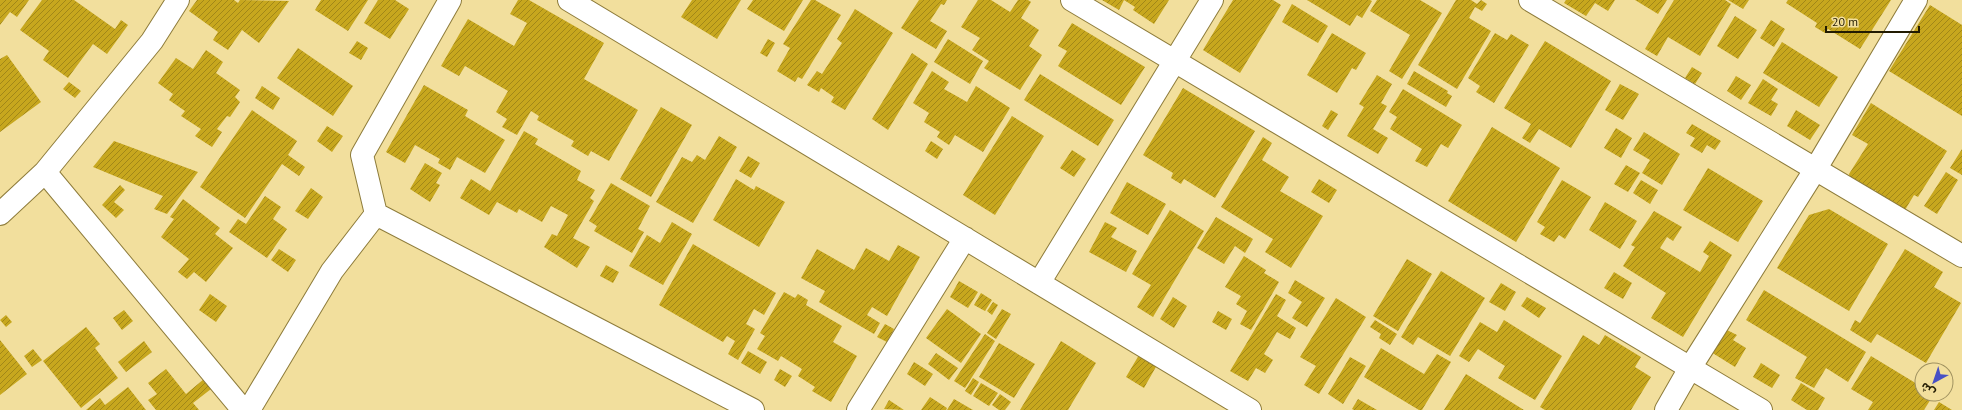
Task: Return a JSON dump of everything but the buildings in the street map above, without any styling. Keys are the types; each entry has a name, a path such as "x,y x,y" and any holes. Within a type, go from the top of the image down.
{"street":[{"path":"0,214 45,172 152,41 178,0"},
{"path":"450,0 362,155 376,214 753,410"},
{"path":"569,0 1250,410"},
{"path":"1072,0 1761,410"},
{"path":"1039,283 1212,0"},
{"path":"1530,0 1962,256"},
{"path":"1666,410 1690,368 1815,170 1916,0"},
{"path":"45,172 243,410"},
{"path":"249,410 332,271 376,214"},
{"path":"858,410 964,238"}]}
